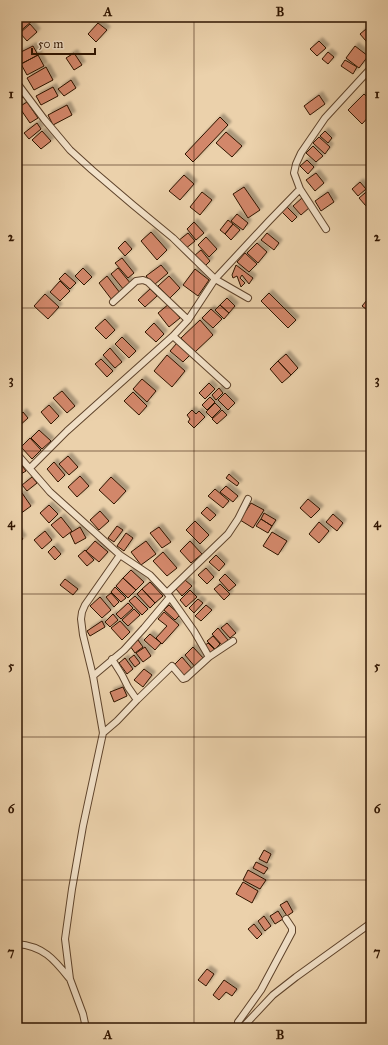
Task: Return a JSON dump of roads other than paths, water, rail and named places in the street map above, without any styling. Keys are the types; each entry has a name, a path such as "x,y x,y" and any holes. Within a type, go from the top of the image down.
{"street":[{"path":"326,229 300,189 294,173 296,164 301,153 325,118 370,72"},
{"path":"17,83 70,150 173,238 216,279 248,298"},
{"path":"30,468 67,431 173,336 188,320 216,279 300,189"},
{"path":"113,302 136,281 143,280 148,282 188,320"},
{"path":"173,336 227,386"},
{"path":"17,454 50,492 120,555 150,575 169,595 194,631 209,658"},
{"path":"93,676 124,650 144,628 169,595 228,534 238,520 248,499"},
{"path":"86,1028 84,1014 70,978 65,939 72,889 103,733 81,619 85,605 120,555"},
{"path":"103,733 172,666 183,679 186,678 209,658 233,641"},
{"path":"112,659 137,700"},
{"path":"237,1028 238,1022 261,990 292,932 292,928 286,918"},
{"path":"242,1028 273,995 371,923"},
{"path":"17,944 31,947 45,953 57,962 70,978"}]}
